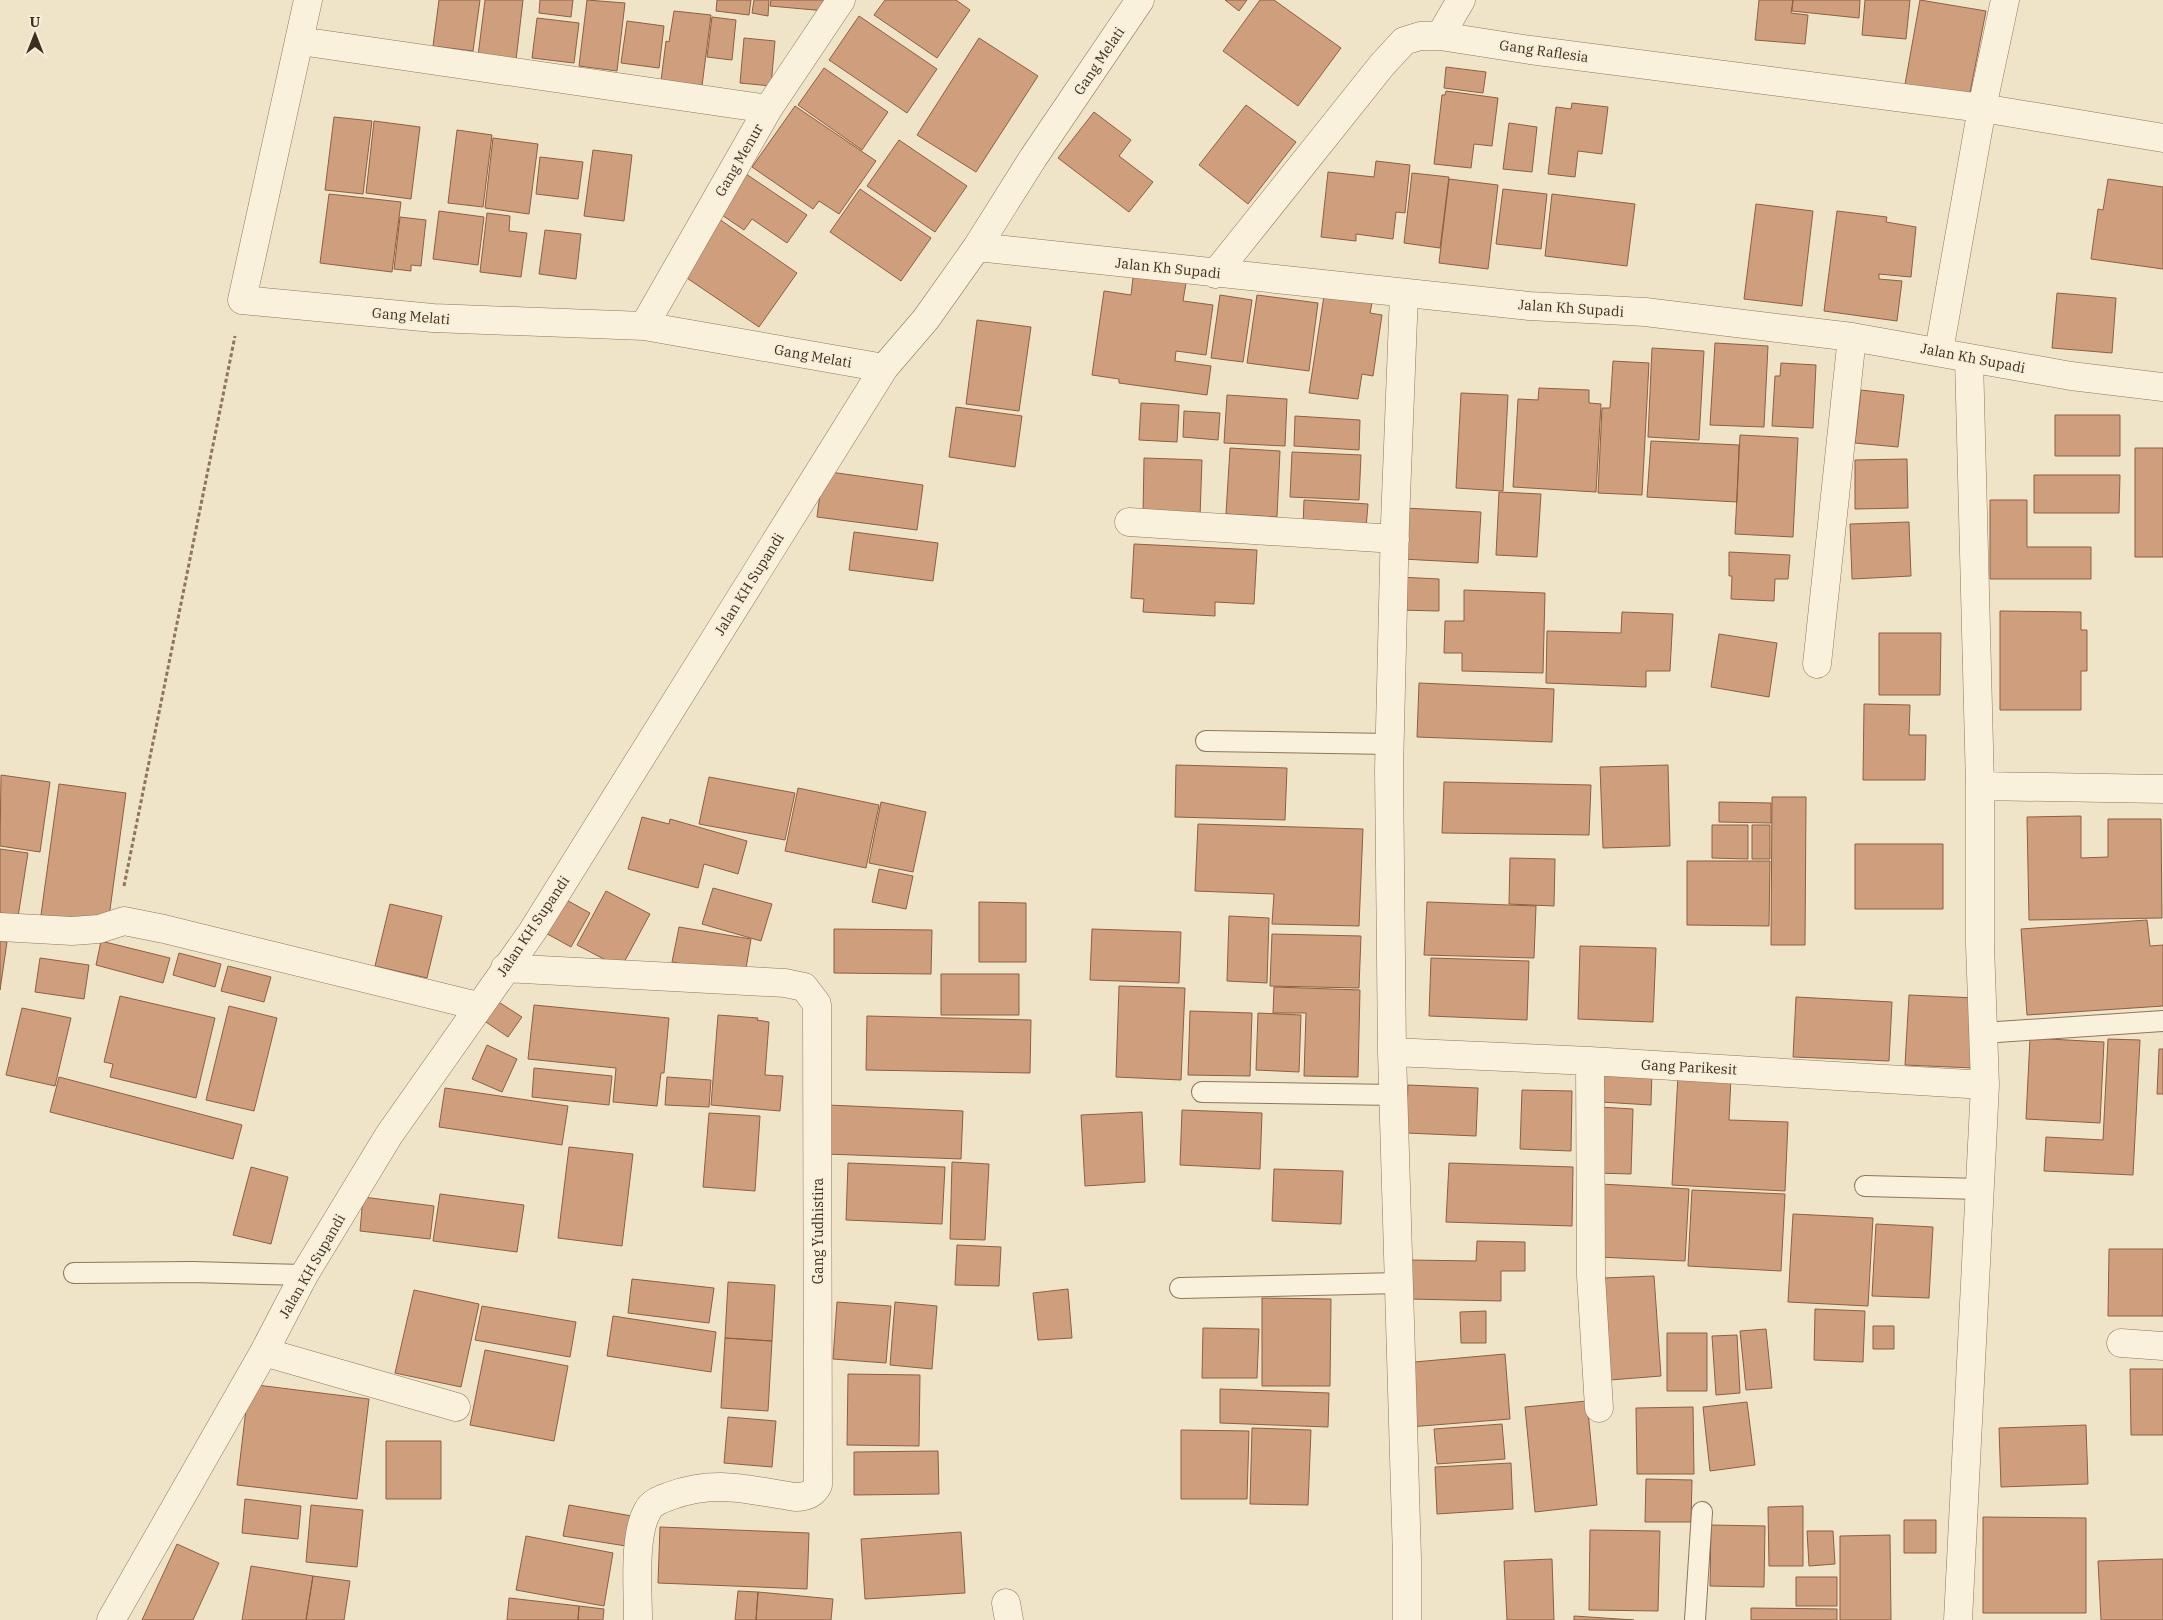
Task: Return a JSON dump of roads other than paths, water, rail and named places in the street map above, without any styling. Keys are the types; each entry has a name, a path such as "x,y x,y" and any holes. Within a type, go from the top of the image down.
{"street":[{"path":"308,0 300,40 768,109"},
{"name":"Gang Menur","path":"644,326 768,109 841,0"},
{"name":"Gang Melati","path":"977,247 1140,0"},
{"path":"1440,36 1461,0"},
{"path":"1939,351 1982,108 2005,0"},
{"name":"Gang Raflesia","path":"1215,274 1382,66 1404,41 1420,36 1440,36 1530,50 1982,108 2163,138"},
{"name":"Gang Melati","path":"300,40 242,300 433,318 644,326 884,368"},
{"name":"Jalan Kh Supadi","path":"977,247 1215,274 1529,306 1645,312 1852,337 2071,376 2163,387"},
{"name":"Jalan KH Supandi","path":"111,1620 264,1352 304,1275 389,1135 478,1006 532,932 884,368 926,319 977,247"},
{"path":"1404,293 1390,744 1392,1052 1407,1558 1407,1620"},
{"path":"1817,664 1852,337"},
{"path":"1958,1620 1985,1085 1980,945 1980,786 1969,358"},
{"path":"1129,522 1395,539"},
{"path":"1980,786 2163,789"},
{"path":"0,927 72,931 99,928 124,921 164,929 478,1006"},
{"name":"Gang Yudhistira","path":"505,968 785,983 804,987 817,1004 818,1485 815,1490 805,1497 714,1485 683,1491 654,1503 648,1509 642,1522 639,1542 638,1620"},
{"name":"Gang Parikesit","path":"1392,1052 1590,1061 1985,1085"},
{"path":"1590,1061 1591,1276 1599,1408"},
{"path":"2121,1343 2163,1346"},
{"path":"264,1352 456,1407"}],"lane":[{"path":"1206,741 1390,744"},
{"path":"1982,1033 2163,1021"},
{"path":"1202,1092 1394,1095"},
{"path":"1865,1186 1980,1189"},
{"path":"74,1273 193,1272 304,1275"},
{"path":"1180,1288 1399,1283"},
{"path":"1695,1620 1702,1512"}]}
